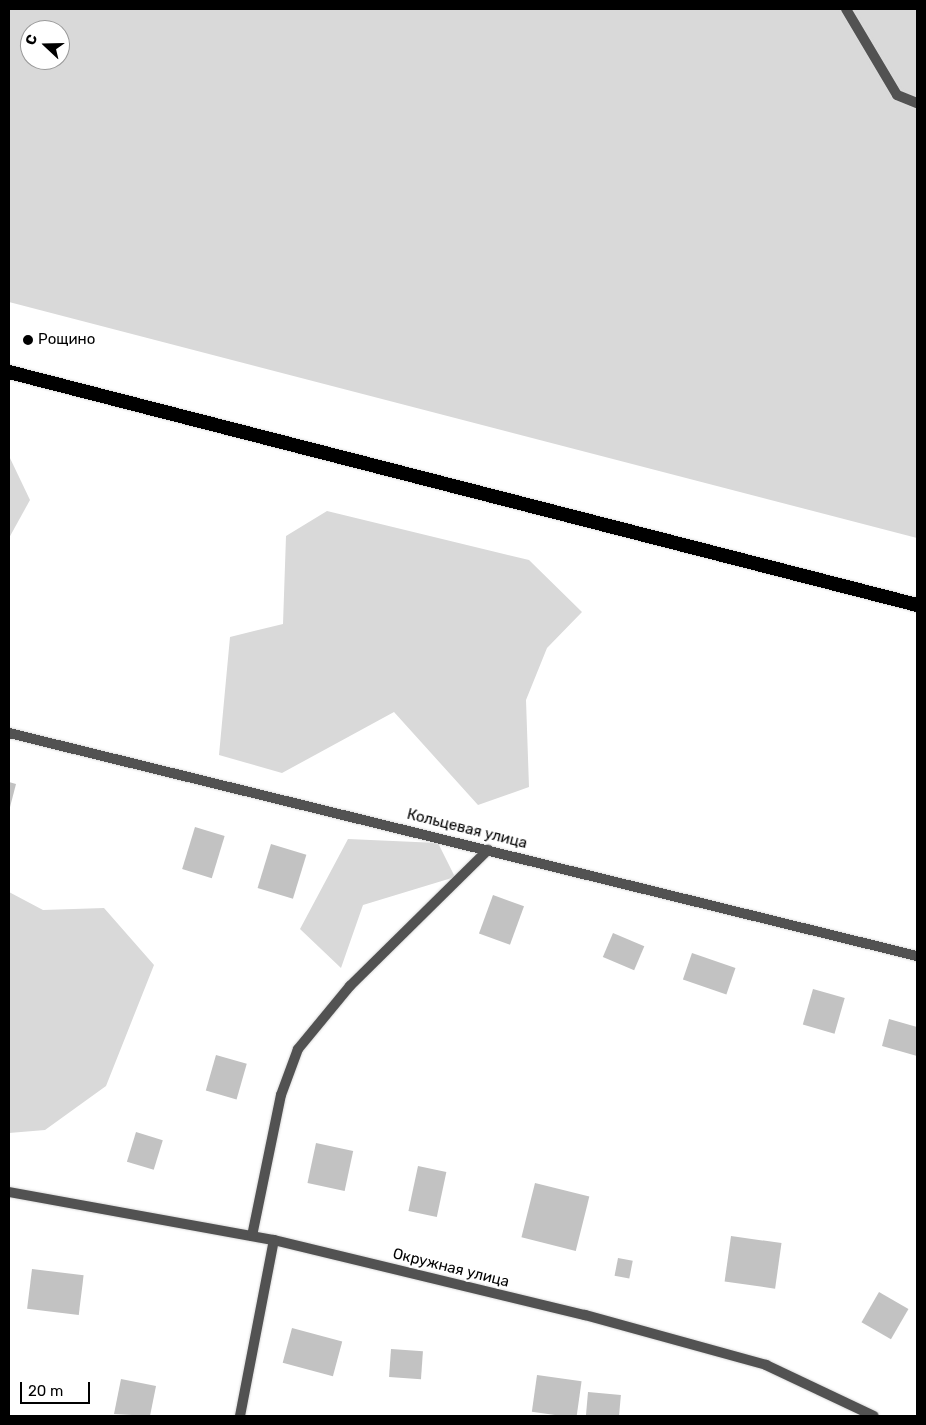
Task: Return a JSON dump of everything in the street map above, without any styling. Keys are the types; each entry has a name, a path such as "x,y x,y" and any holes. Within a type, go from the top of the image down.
{"highway":[{"path":"9,372 917,605"}],"street":[{"path":"846,9 898,95 917,104"},
{"name":"Кольцевая улица","path":"9,733 917,956"},
{"path":"252,1236 281,1095 298,1049 350,986 488,850"},
{"name":"Окружная улица","path":"9,1192 274,1240 585,1315 766,1365 874,1416"},
{"path":"240,1416 274,1240"}],"shaded area":[{"path":"9,9 917,9 917,538 9,302"},
{"path":"9,456 30,500 9,538"},
{"path":"327,511 529,560 582,612 547,648 526,700 529,787 478,805 394,712 282,773 219,755 230,637 283,624 286,536"},
{"path":"348,839 438,843 455,877 363,905 341,968 300,929"},
{"path":"9,892 43,910 104,908 154,965 106,1086 45,1130 9,1133"}],"building":[{"path":"9,782 16,784 9,811"},
{"path":"195,827 225,836 212,878 182,869"},
{"path":"271,844 306,855 293,899 258,888"},
{"path":"493,895 524,906 510,945 479,934"},
{"path":"613,933 644,946 634,970 603,957"},
{"path":"692,953 735,968 726,994 683,979"},
{"path":"813,989 845,998 835,1034 803,1025"},
{"path":"889,1019 917,1027 917,1056 882,1046"},
{"path":"216,1055 247,1064 237,1099 206,1091"},
{"path":"136,1132 163,1140 154,1170 127,1162"},
{"path":"316,1143 353,1151 345,1191 307,1183"},
{"path":"418,1166 446,1172 437,1217 408,1211"},
{"path":"535,1183 589,1197 576,1251 521,1237"},
{"path":"731,1236 782,1243 775,1289 725,1282"},
{"path":"618,1258 633,1261 629,1279 615,1276"},
{"path":"32,1269 84,1275 79,1315 27,1309"},
{"path":"879,1292 908,1309 891,1339 862,1322"},
{"path":"292,1328 342,1341 333,1376 283,1363"},
{"path":"391,1349 423,1351 421,1379 389,1377"},
{"path":"537,1375 582,1381 577,1416 532,1412"},
{"path":"121,1379 156,1386 150,1416 114,1414"},
{"path":"588,1392 621,1395 619,1416 586,1416"}],"place":[{"name":"Рощино","path":"28,340"}]}
